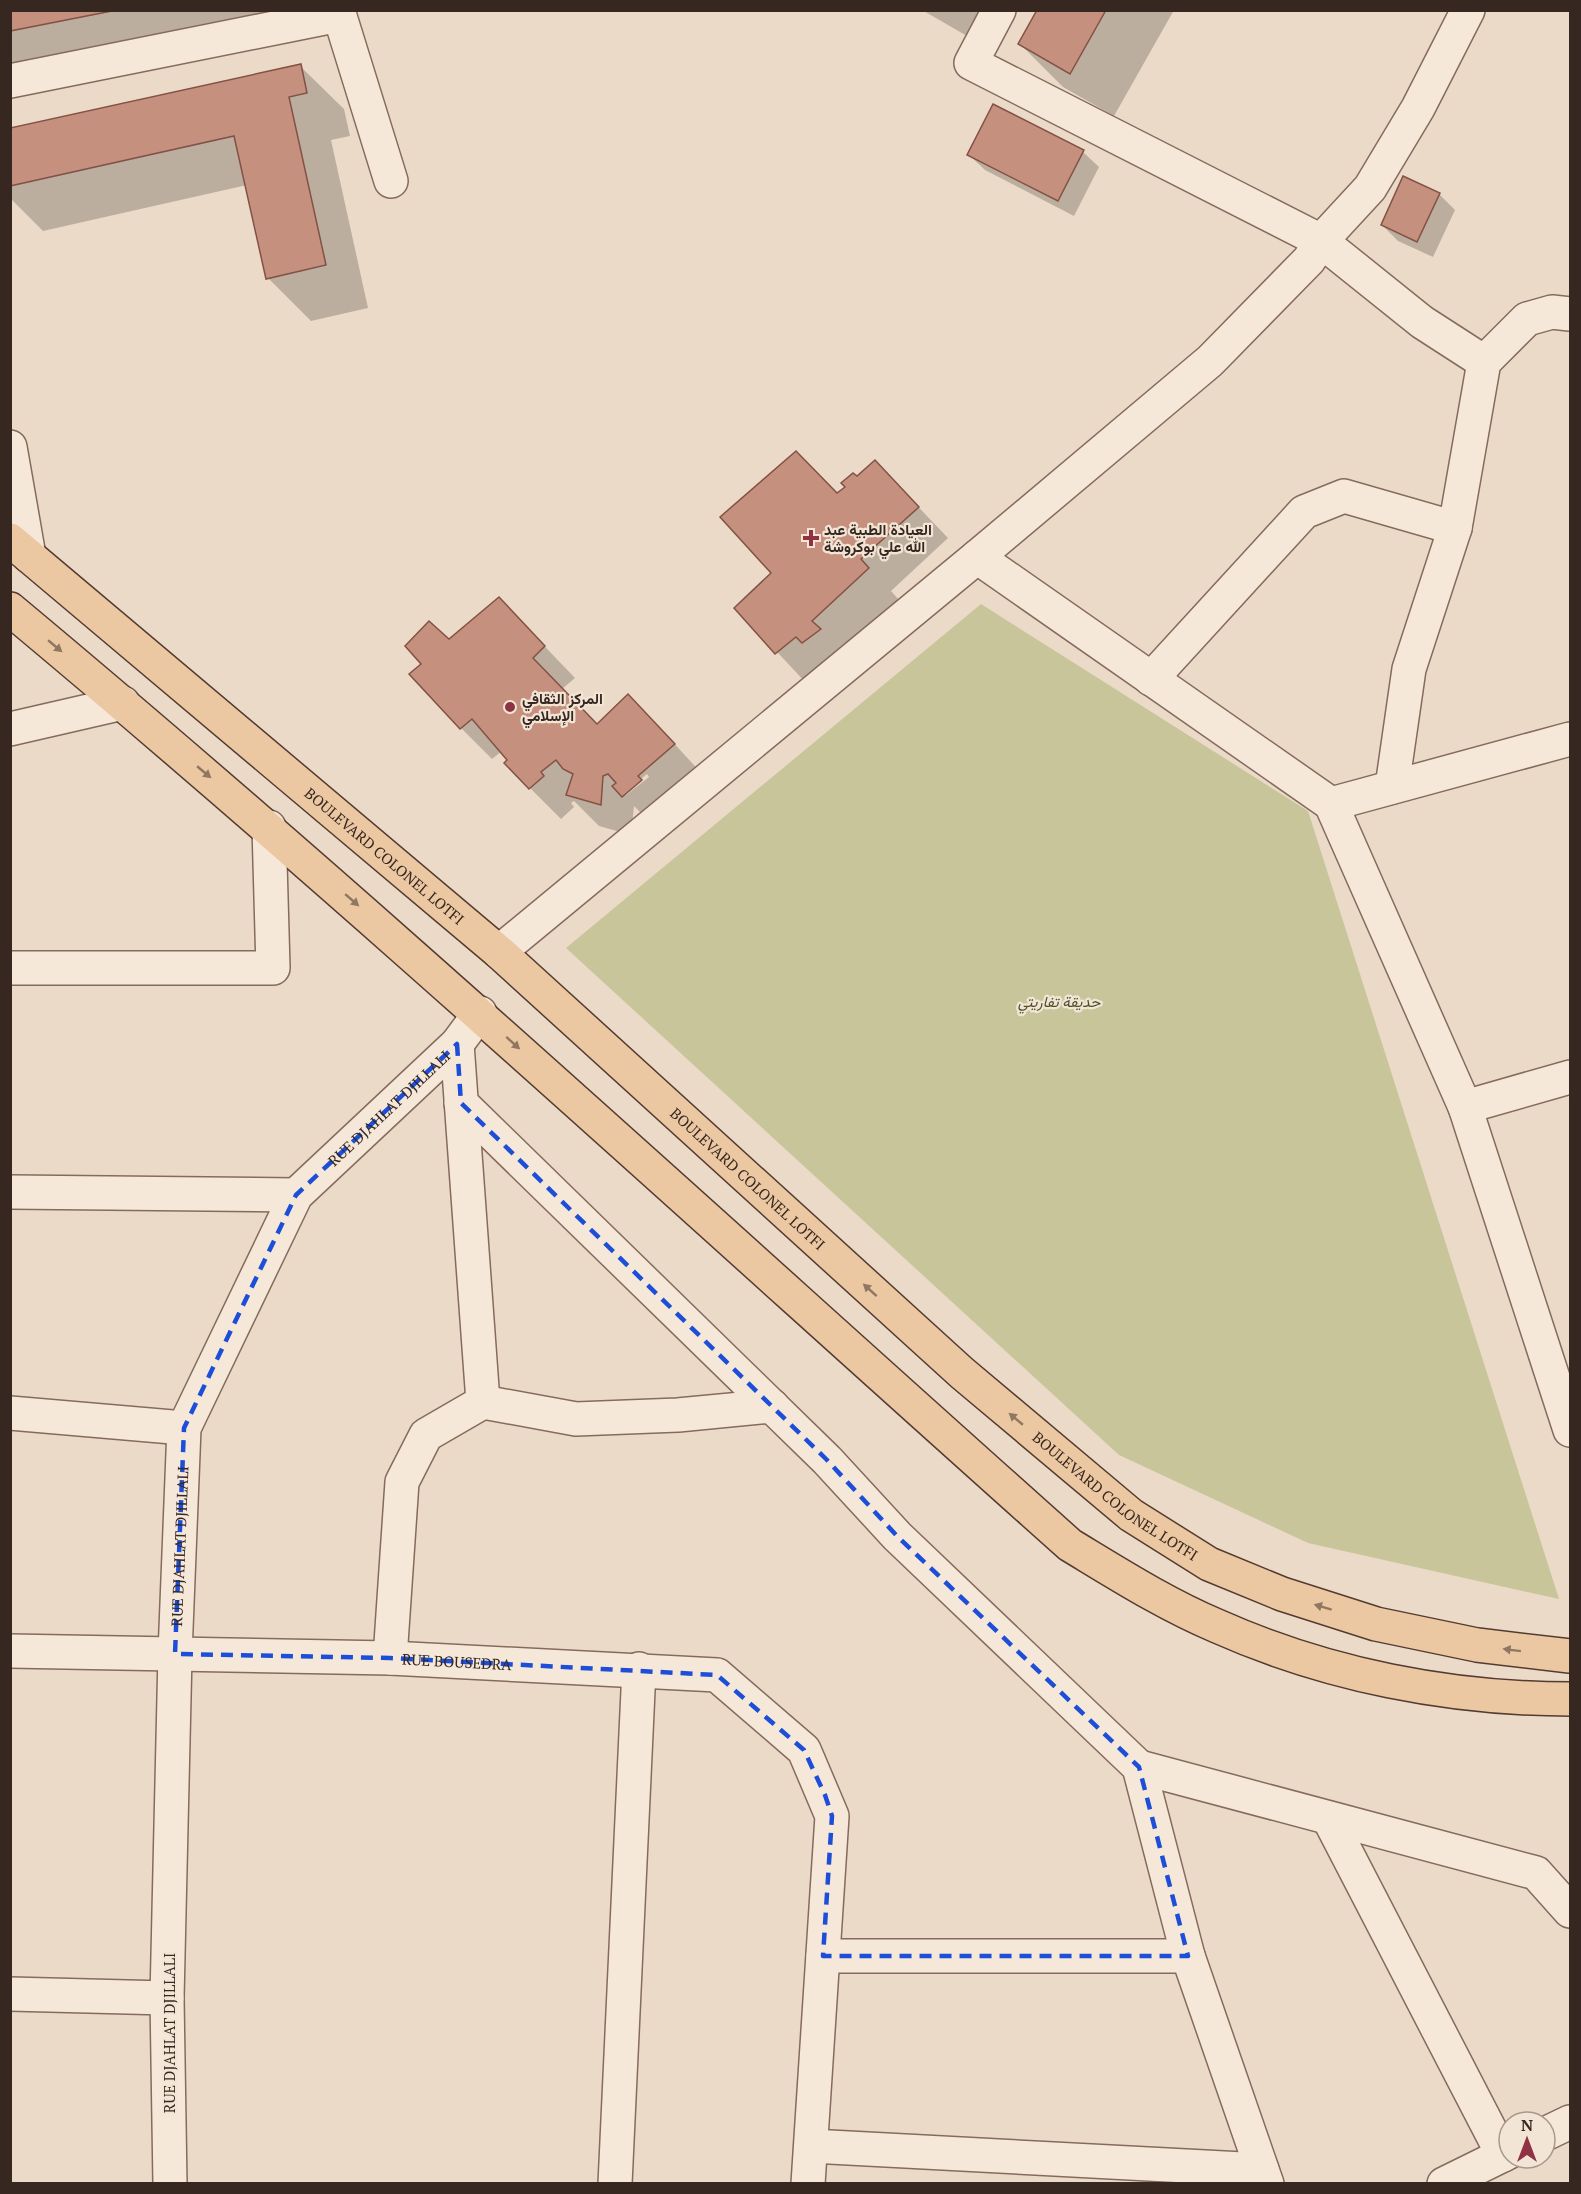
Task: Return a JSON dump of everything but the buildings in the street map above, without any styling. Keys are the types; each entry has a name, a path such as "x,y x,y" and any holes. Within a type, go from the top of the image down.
{"main road":[{"name":"BOULEVARD COLONEL LOTFI","path":"20,548 499,952 962,1373 1131,1515 1209,1564 1282,1594 1376,1624 1454,1641 1570,1656"},
{"path":"10,609 269,827 480,1013 1070,1545 1151,1594 1218,1627 1327,1666 1425,1688 1535,1698 1570,1698"}],"street":[{"path":"999,10 971,63 1321,241 1422,322 1484,362"},
{"path":"499,952 977,557 1210,360 1309,260 1321,241 1370,188 1418,108 1468,10"},
{"path":"10,81 339,13 391,181"},
{"path":"1392,787 1409,669 1455,528 1484,362 1527,319 1552,312 1570,314"},
{"path":"10,447 20,548"},
{"path":"1151,679 1304,512 1344,496 1455,528"},
{"path":"977,557 1331,804 1465,1107 1570,1430"},
{"path":"18,719 123,703"},
{"path":"1331,804 1570,739"},
{"path":"10,968 273,968 269,827"},
{"name":"RUE DJAHLAT DJILLALI","path":"170,2184 167,1998 174,1654 184,1428 296,1195 457,1044 480,1013"},
{"path":"457,1044 483,1402"},
{"path":"1465,1107 1570,1077"},
{"path":"461,1103 827,1460 897,1536 1139,1767 1536,1873 1570,1911"},
{"path":"10,1192 296,1195"},
{"path":"390,1658 402,1482 426,1435 483,1402 576,1419 678,1415 772,1406"},
{"path":"10,1413 184,1428"},
{"name":"RUE BOUSEDRA","path":"10,1651 390,1658 639,1669 717,1675 804,1750 832,1816 823,1956"},
{"path":"615,2184 639,1669"},
{"path":"811,2146 1136,2163 1265,2177 1188,1956 1139,1767"},
{"path":"1329,1819 1495,2164 1444,2184"},
{"path":"808,2184 823,1956 1188,1956"},
{"path":"10,1994 167,1998"},
{"path":"1108,2184 1136,2163"}],"highlighted area":[{"path":"457,1044 461,1103 827,1460 897,1536 1139,1767 1188,1956 823,1956 832,1816 825,1795 804,1750 717,1675 390,1658 175,1654 184,1428 296,1195"}],"green space":[{"name":"حديقة تفاريتي","path":"981,604 1308,811 1559,1599 1308,1543 1119,1455 566,948"}],"place":[{"name":"العيادة الطبية عبد الله علي بوكروشة","path":"811,538"},
{"name":"المركز الثقافي الإسلامي","path":"510,707"}]}
